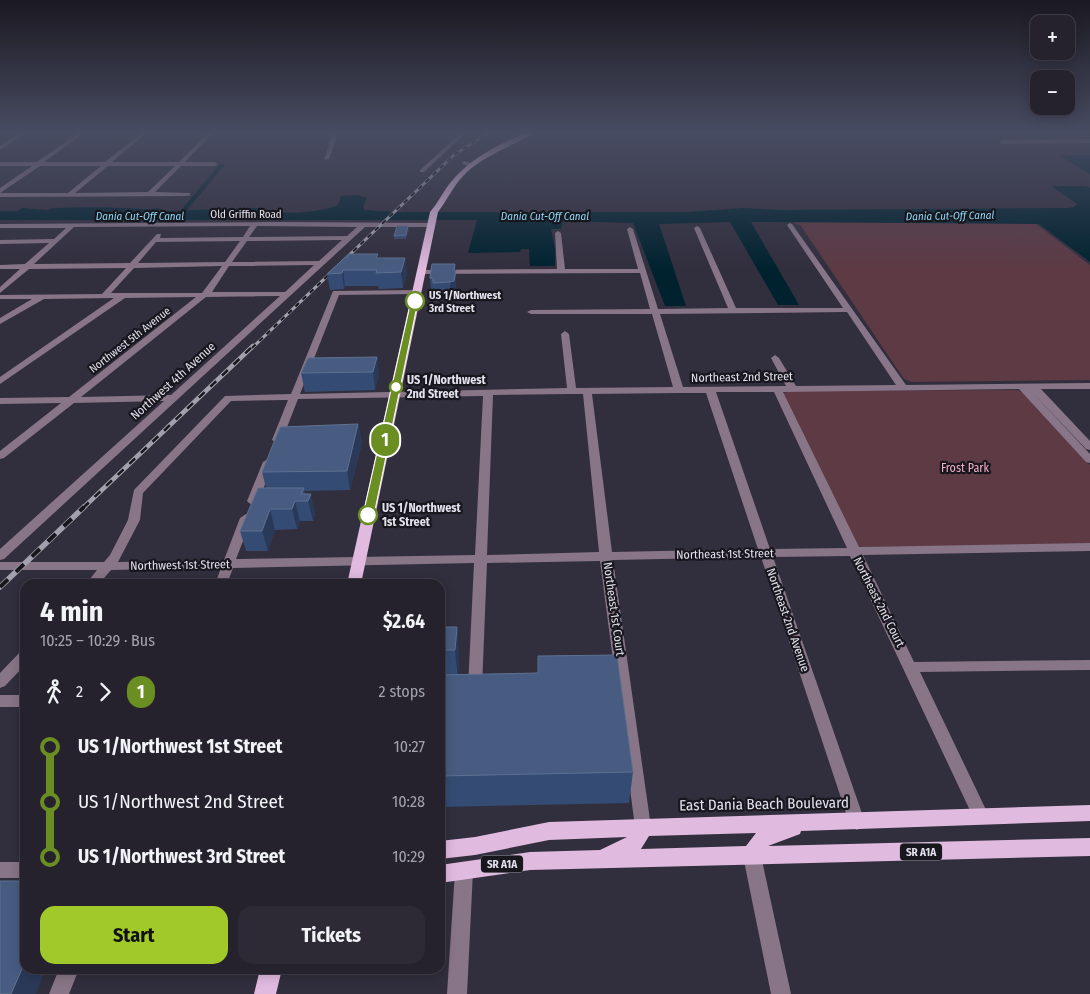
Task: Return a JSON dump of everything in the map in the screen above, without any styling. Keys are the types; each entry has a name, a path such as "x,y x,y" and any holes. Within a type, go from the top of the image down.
{"main road":[{"path":"355,579 432,223 434,212 432,205 437,194 449,177"},
{"name":"East Dania Beach Boulevard","path":"445,849 475,846 549,831 808,824 1090,813"},
{"path":"752,856 758,842 766,837 808,824"},
{"path":"584,860 622,851 635,844 641,837 643,827"},
{"name":"SR A1A","path":"445,873 530,861 1090,847"},
{"path":"265,994 270,974"}],"street":[{"path":"0,191 19,177"},
{"path":"69,195 90,177"},
{"path":"150,194 167,177"},
{"path":"0,195 188,194"},
{"name":"Old Griffin Road","path":"0,226 432,223"},
{"name":"Northwest 5th Avenue","path":"0,456 205,294 255,224"},
{"name":"Northwest 4th Avenue","path":"0,556 363,224"},
{"path":"105,296 167,225"},
{"path":"790,225 847,310 903,388"},
{"path":"0,291 72,226"},
{"path":"697,228 733,310"},
{"path":"630,229 679,390"},
{"path":"558,233 561,271"},
{"path":"155,240 348,238"},
{"path":"0,242 56,241"},
{"path":"0,267 322,263"},
{"path":"421,272 643,271"},
{"path":"223,579 293,397 336,293 417,292"},
{"path":"0,297 288,294"},
{"path":"0,381 124,295"},
{"path":"0,322 43,296"},
{"path":"531,312 847,310"},
{"path":"565,334 572,391"},
{"path":"776,358 792,388"},
{"path":"1034,386 1090,447"},
{"name":"Northeast 2nd Street","path":"108,566 115,557 134,520 138,492 228,398 572,391 1090,386"},
{"path":"1022,387 1090,460"},
{"name":"Northeast 2nd Court","path":"777,389 981,816"},
{"name":"Northeast 2nd Avenue","path":"710,390 857,822"},
{"name":"Northeast 1st Court","path":"587,391 606,557 643,827"},
{"path":"475,688 488,393"},
{"path":"0,401 173,398"},
{"name":"Northeast 1st Street","path":"359,560 1090,548"},
{"name":"Northwest 1st Street","path":"0,566 228,564 359,560"},
{"path":"96,579 108,566"},
{"path":"0,682 20,661"},
{"path":"911,667 1090,665"},
{"path":"0,701 20,701"},
{"path":"752,856 781,994"},
{"path":"0,870 20,870"},
{"path":"457,994 464,871"},
{"path":"59,994 67,974"}],"green space":[{"path":"858,221 1036,224 1090,265 1090,380 912,382 904,379 801,226 793,222"},
{"name":"Frost Park","path":"1018,390 1027,395 1090,465 1090,544 857,547 783,396 784,393 789,391"}],"water":[{"name":"Dania Cut-Off Canal","path":"1051,186 1086,186 1090,188 1090,262 1039,224 751,222 799,305 778,305 730,222 659,224 686,306 665,306 633,223 563,221 561,229 551,229 555,249 555,266 530,266 529,249 521,249 520,252 468,253 477,220 0,220 0,211 17,211 22,208 47,210 75,207 157,208 162,209 161,211 259,208 286,213 304,212 338,205 341,196 357,195 367,198 363,206 364,210 398,212 688,212 743,208 781,210 1068,208 1074,207 1077,204"}],"building":[{"path":"397,226 408,226 406,235 394,236"},
{"path":"349,254 378,254 376,258 405,258 401,272 376,273 377,270 343,270 342,273 327,274"},
{"path":"432,264 455,264 454,281 433,283 433,278 430,278"},
{"path":"377,357 373,372 301,373 308,358"},
{"path":"358,424 347,471 262,472 280,427"},
{"path":"258,488 304,488 301,494 311,494 308,501 295,501 292,509 270,509 262,531 240,531"},
{"path":"445,627 457,627 455,650 445,650"},
{"path":"617,655 633,772 445,776 445,675 538,673 538,656"},
{"path":"0,881 20,881 20,973 11,994 0,994"}],"waterway":[{"name":"Dania Cut-Off Canal","path":"184,210 212,177"}],"railway":[{"path":"252,348 431,177"},
{"path":"83,508 253,346"},
{"path":"0,587 84,507"}],"bus line":[{"name":"1","path":"368,515 415,301"}],"place":[{"name":"US 1/Northwest 3rd Street","path":"415,301"},
{"name":"US 1/Northwest 2nd Street","path":"396,387"},
{"name":"US 1/Northwest 1st Street","path":"368,515"}]}
